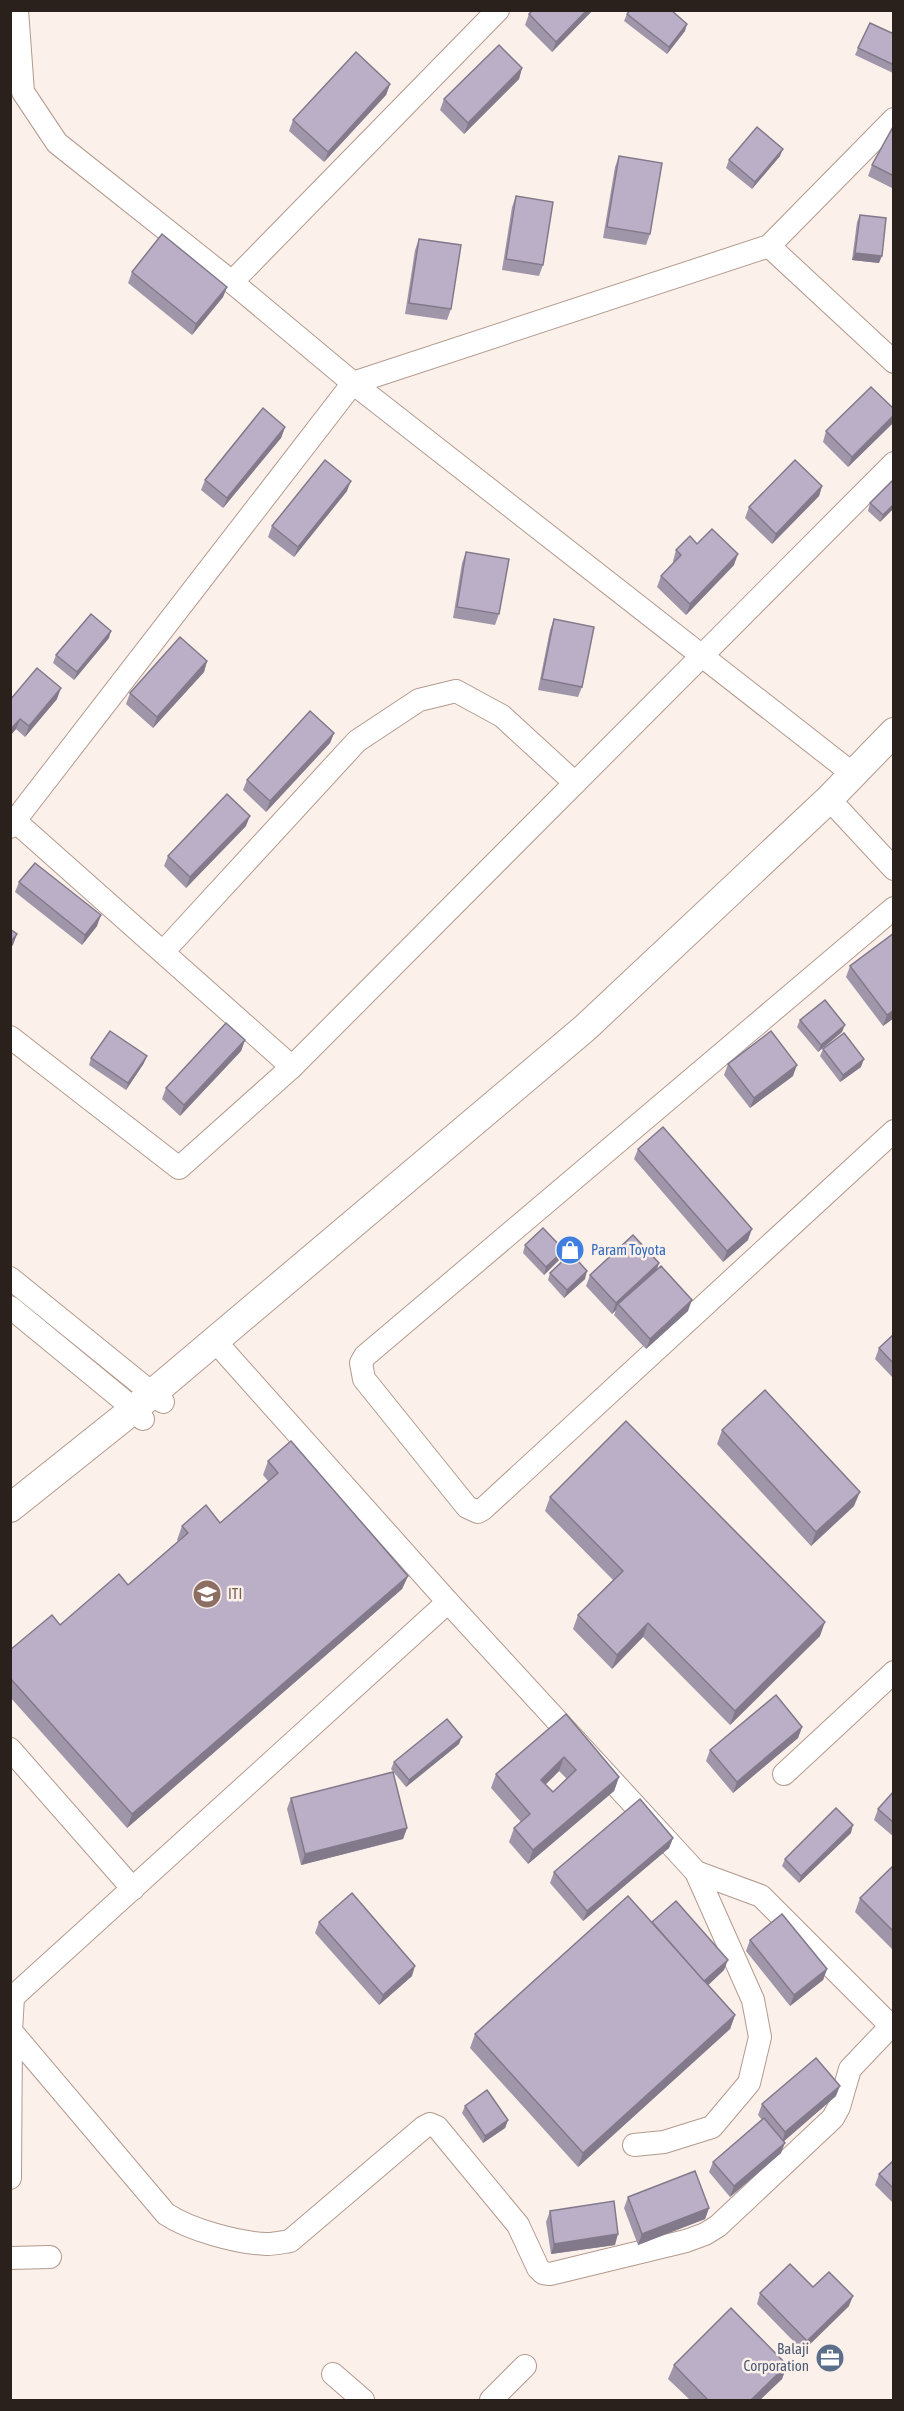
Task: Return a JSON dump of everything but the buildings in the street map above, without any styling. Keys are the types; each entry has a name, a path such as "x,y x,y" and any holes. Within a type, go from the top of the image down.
{"main road":[{"path":"835,805 853,774 894,732"},
{"path":"10,1526 220,1346 585,1028 835,805 894,756"},
{"path":"10,1508 148,1406"}],"street":[{"path":"17,10 23,92 57,143 232,282 353,383 853,774"},
{"path":"232,282 498,10"},
{"path":"292,1066 13,824 353,383 769,246 894,119"},
{"path":"769,246 894,362"},
{"path":"10,1037 179,1168 292,1066 894,463"},
{"path":"163,952 357,741 419,700 456,692 465,696 502,716 575,783"},
{"path":"835,805 894,869"},
{"path":"894,908 365,1356 361,1363 364,1379 467,1507 478,1512 894,1131"},
{"path":"10,1278 148,1406"},
{"path":"10,1307 148,1406"},
{"path":"220,1346 448,1602 696,1872 753,2000 760,2037 749,2083 712,2127 664,2142 634,2145"},
{"path":"10,2178 12,1996 133,1890 448,1602"},
{"path":"784,1774 889,1684"},
{"path":"10,1749 133,1890"},
{"path":"11,2045 166,2214 179,2223 196,2229 268,2244 290,2241 430,2124 437,2127 518,2225 538,2268 543,2273 549,2274 686,2241 718,2226 833,2118 839,2107 850,2069 889,2028 887,2022 779,1912 760,1896 696,1872"},
{"path":"10,2258 50,2257"},
{"path":"491,2400 525,2366"},
{"path":"333,2374 363,2400"}],"place":[{"name":"Param Toyota","path":"570,1250"},
{"name":"ITI","path":"207,1594"},
{"name":"Balaji Corporation","path":"830,2358"}]}
